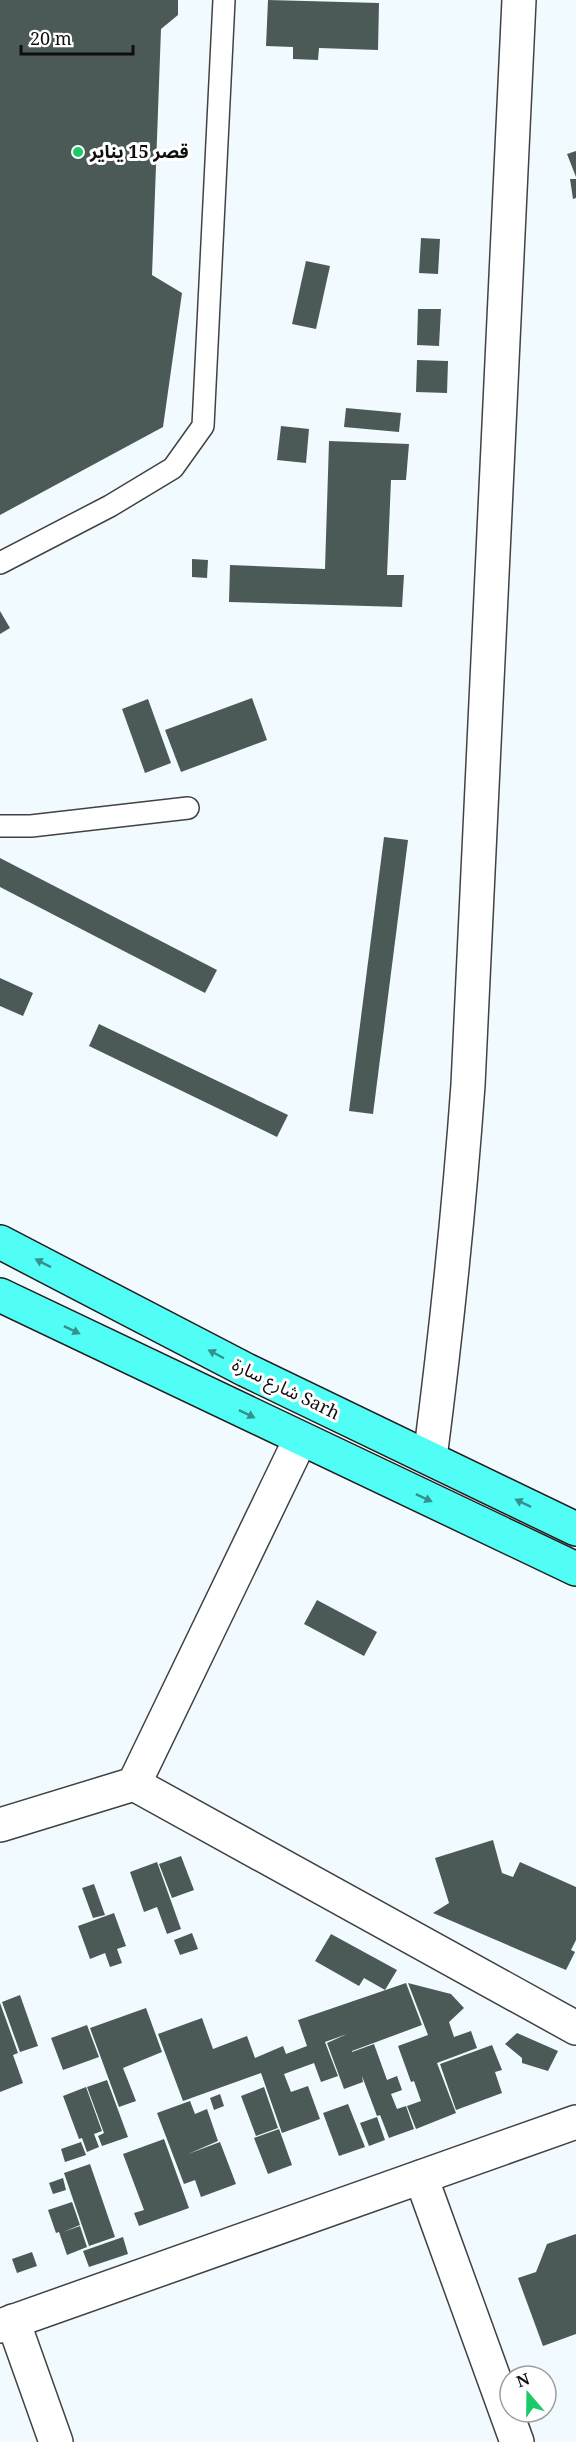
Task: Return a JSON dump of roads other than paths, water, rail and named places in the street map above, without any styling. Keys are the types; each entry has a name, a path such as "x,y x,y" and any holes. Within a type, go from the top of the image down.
{"highway":[{"name":"شارع سارة Sarh","path":"0,1242 246,1370 576,1529"},
{"path":"0,1295 300,1440 576,1569"}],"street":[{"path":"430,1458 448,1317 468,1085 519,0"},
{"path":"134,1784 300,1440"},
{"path":"0,1825 134,1784 576,2028"},
{"path":"56,2442 6,2323 576,2122"},
{"path":"421,2177 517,2442"}],"lane":[{"path":"0,563 110,507 174,468 203,426 224,0"},
{"path":"0,826 31,826 188,808"}],"place":[{"name":"قصر 15 يناير","path":"78,152"}]}
